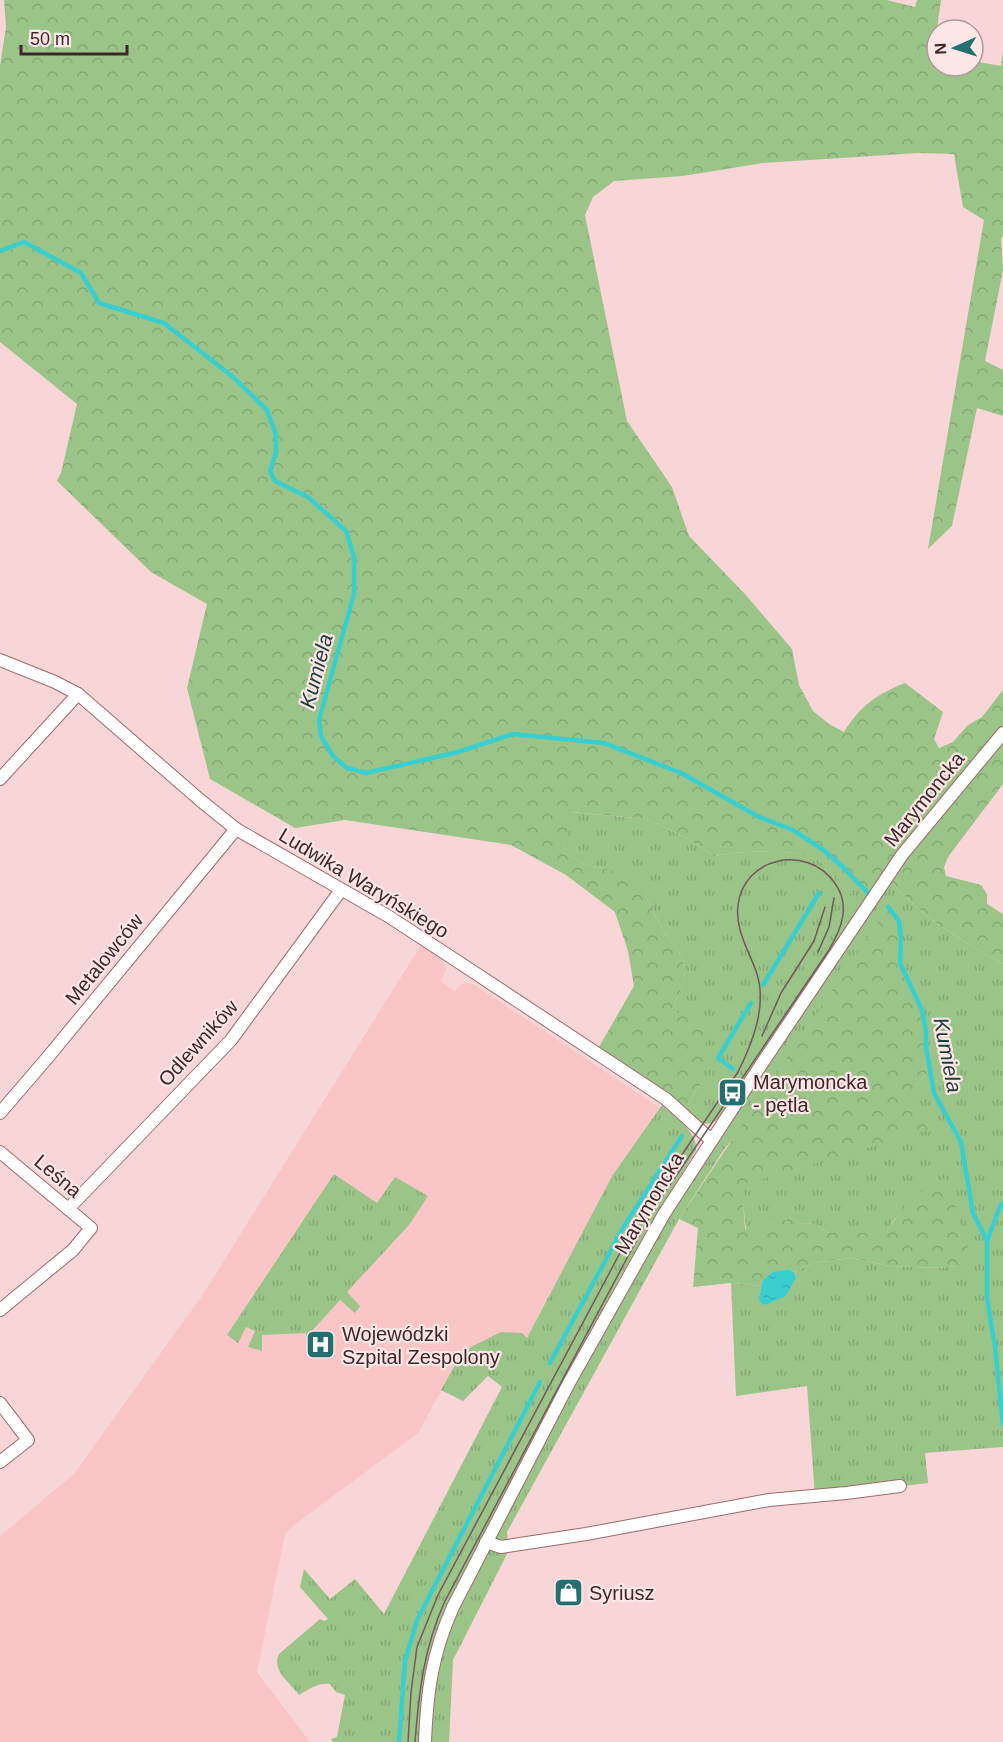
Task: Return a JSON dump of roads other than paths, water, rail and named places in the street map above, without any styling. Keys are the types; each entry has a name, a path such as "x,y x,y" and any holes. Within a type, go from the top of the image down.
{"street":[{"name":"Ludwika Waryńskiego","path":"0,660 56,682 78,694 200,801 236,829 388,916 666,1099 711,1140"},
{"path":"0,779 78,694"},
{"name":"Marymoncka","path":"425,1742 429,1684 435,1651 453,1606 569,1383 632,1268 711,1140 902,855 1003,733"},
{"name":"Metalowców","path":"0,1113 236,829"},
{"name":"Odlewników","path":"68,1209 231,1041 341,890"},
{"name":"Leśna","path":"0,1152 91,1228 72,1250 0,1310"},
{"path":"0,1403 28,1440 0,1462"},
{"path":"486,1542 501,1547 586,1534 769,1500 900,1486"}],"water":[{"path":"788,1269 794,1272 796,1277 786,1296 765,1305 761,1303 759,1298 763,1280 773,1272"}],"waterway":[{"name":"Kumiela","path":"0,251 24,242 81,273 99,303 164,323 233,377 267,410 276,435 276,453 270,471 275,481 308,497 346,531 354,557 354,594 319,720 321,736 333,756 347,768 366,773 458,752 513,734 604,743 681,773 759,817 793,830 822,849 869,894"},
{"path":"763,985 819,893"},
{"name":"Kumiela","path":"888,907 899,921 900,963 922,1010 934,1093 961,1142 973,1213 987,1241 987,1298 1003,1424"},
{"path":"733,1069 718,1058 751,1003"},
{"path":"550,1363 623,1228 682,1136"},
{"path":"987,1241 1001,1204"},
{"path":"399,1742 405,1661 417,1620 540,1382"}],"tram line":[{"path":"408,1742 417,1647 438,1595 637,1221 738,1072 749,1048 760,1010 760,996 756,971 738,922 738,905 743,889 752,876 778,861 793,860 808,863 822,870 839,890 843,916 838,933 829,950 657,1204 445,1601 427,1652 418,1705 415,1742"},
{"path":"818,952 829,927 834,898"},
{"path":"762,1036 781,993 814,941 825,907"}],"place":[{"name":"Marymoncka - pętla","path":"732,1093"},
{"name":"Wojewódzki Szpital Zespolony","path":"321,1345"},
{"name":"Syriusz","path":"568,1593"}]}
